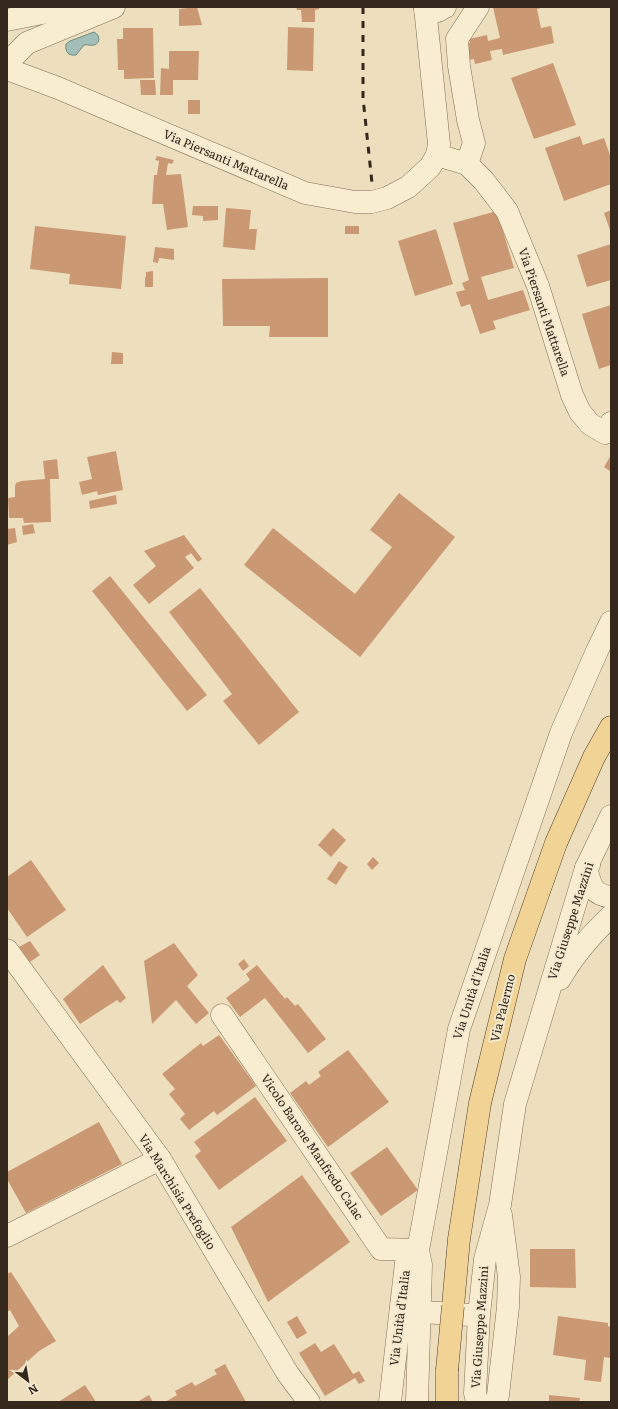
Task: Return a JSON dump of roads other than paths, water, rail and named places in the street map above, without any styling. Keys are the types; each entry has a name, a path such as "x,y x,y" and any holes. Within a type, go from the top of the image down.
{"main road":[{"name":"Via Palermo","path":"447,1402 447,1370 459,1239 480,1103 515,959 556,843 594,757 611,727"}],"street":[{"path":"12,15 72,7"},
{"path":"7,63 27,43 114,7"},
{"path":"466,164 474,143 468,120 459,66 457,39 478,7"},
{"path":"432,8 439,144 437,155"},
{"name":"Via Piersanti Mattarella","path":"7,69 66,92 305,193 355,202 372,202 398,193 408,187 430,167 437,155 466,164 484,182 507,211 538,286 572,395 580,412 590,424 605,434 611,423"},
{"name":"Via Unità d'Italia","path":"417,1402 419,1351 410,1311 406,1263 418,1250 459,1030 561,732 596,651 611,622"},
{"name":"Via Giuseppe Mazzini","path":"477,1402 475,1393 476,1355 485,1259 500,1205 515,1104 586,868 611,816"},
{"path":"611,846 603,850 586,868 592,887 601,895 611,897"},
{"name":"Via Giuseppe Mazzini","path":"544,1006 571,959 611,916"},
{"name":"Via Marchisia Prefoglio","path":"7,950 160,1159 288,1374 309,1402"},
{"name":"Vicolo Barone Manfredo Calac","path":"222,1015 382,1249 418,1250"},
{"path":"7,1236 160,1159"},
{"name":"Via Giuseppe Mazzini","path":"496,1402 508,1317 509,1277 500,1205"},
{"path":"410,1311 508,1317"},
{"name":"Via Unità d'Italia","path":"390,1402 410,1311"},
{"path":"419,1351 503,1358"}],"water":[{"path":"94,32 98,35 98,43 93,45 84,45 76,55 71,55 68,53 66,44"}],"railway":[{"path":"363,7 363,98 372,183"}]}
